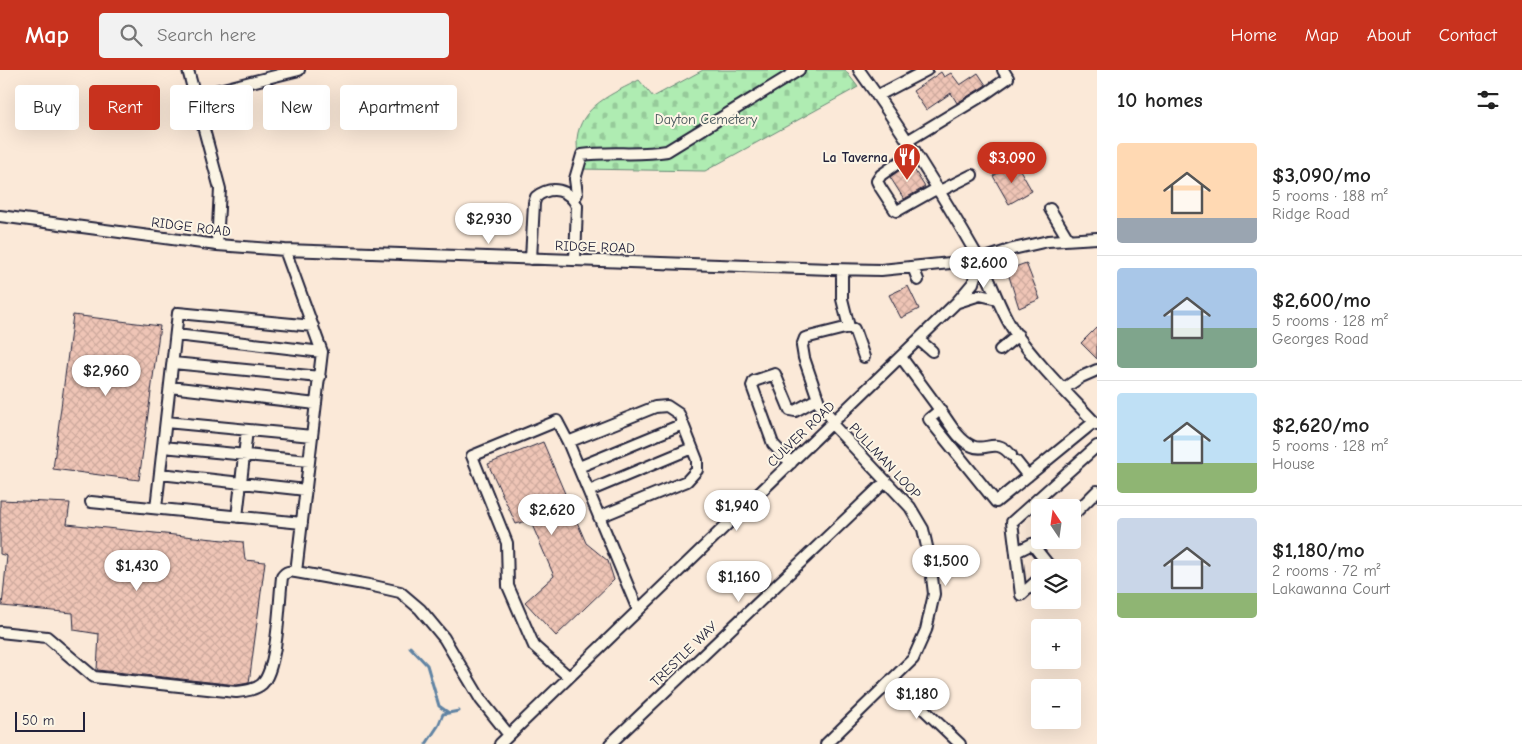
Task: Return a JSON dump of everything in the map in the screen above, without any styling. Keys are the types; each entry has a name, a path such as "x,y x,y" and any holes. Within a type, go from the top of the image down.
{"street":[{"path":"188,70 192,85"},
{"path":"239,85 299,70"},
{"path":"574,199 576,194 575,179 582,155 597,153 651,154 667,151 799,70"},
{"path":"859,70 909,140 939,189 980,260 997,300 1018,335 1096,424 996,502 929,419 940,410"},
{"path":"878,96 927,70"},
{"path":"909,140 1008,78 1002,70"},
{"path":"204,130 220,189 217,244"},
{"path":"916,151 880,175 878,181 880,187 897,211 939,189 972,175"},
{"path":"531,259 534,203 536,197 546,192 560,190 566,192 574,199 577,206 575,260"},
{"path":"1050,209 1068,240"},
{"name":"RIDGE ROAD","path":"0,216 217,244 285,250 842,270 881,270 980,260 1029,250 1048,240 1097,238"},
{"path":"285,250 322,352 296,572"},
{"name":"CULVER ROAD","path":"500,744 958,302 973,283 980,260"},
{"path":"914,267 918,280"},
{"path":"842,270 842,299 849,326 854,329 864,356"},
{"path":"958,302 980,295 997,300"},
{"path":"156,508 178,313 313,326"},
{"name":"PULLMAN LOOP","path":"826,744 913,659 926,630 934,594 930,560 923,529 910,507 820,406 804,358 802,346 805,338 849,326"},
{"path":"176,335 322,352"},
{"path":"1000,350 1018,335"},
{"path":"919,340 932,351"},
{"path":"901,357 963,440 970,446 978,449 996,445 1007,450 1028,476"},
{"path":"172,363 320,376"},
{"path":"1064,389 1081,377 1097,370"},
{"path":"791,462 773,444 752,386 754,381 776,374 790,410 795,410 818,399"},
{"path":"170,387 316,404"},
{"path":"568,442 655,407 667,406 679,414 697,460 697,470 687,481 599,517"},
{"path":"569,677 534,646 508,586 507,543 472,456 557,421 579,467 638,610"},
{"path":"166,422 312,436"},
{"path":"579,467 683,424"},
{"path":"237,517 247,430"},
{"path":"1031,586 1021,595 1012,522 1097,446"},
{"path":"163,447 310,461"},
{"path":"588,491 692,448"},
{"path":"160,474 306,490"},
{"name":"TRESTLE WAY","path":"610,744 886,481"},
{"path":"1081,507 1097,490"},
{"path":"91,502 302,523"},
{"path":"1016,552 1032,544 1044,559"},
{"path":"0,632 47,637 94,676 236,692 254,689 266,678 273,661 282,577 285,573 289,571 296,572 400,592 420,609 444,638 481,700 509,735"},
{"path":"892,679 960,744"}],"green space":[{"name":"Dayton Cemetery","path":"703,70 845,70 858,87 705,171 579,169 577,139 584,118 591,109 609,96 639,80 653,97"}],"building":[{"path":"941,72 944,77 951,73 960,85 978,73 986,85 957,103 951,93 926,110 913,91"},
{"name":"La Taverna","path":"910,163 925,187 904,199 890,177"},
{"path":"1016,163 1032,191 1009,204 993,176"},
{"path":"1026,263 1040,299 1019,308 1007,270"},
{"path":"908,286 919,309 901,318 889,295"},
{"path":"73,315 160,326 139,480 53,469"},
{"path":"1097,327 1097,359 1081,343"},
{"path":"543,442 586,543 608,561 614,580 556,636 525,602 554,576 530,520 516,524 488,464"},
{"path":"0,500 70,503 67,524 243,542 245,560 265,562 249,683 237,685 97,670 99,634 74,630 73,613 2,606 7,556 0,554"}],"waterway":[{"path":"410,647 427,665 439,706 449,713"},
{"path":"426,744 438,726 443,714 459,711"}],"place":[{"name":"La Taverna","path":"907,181"}]}
